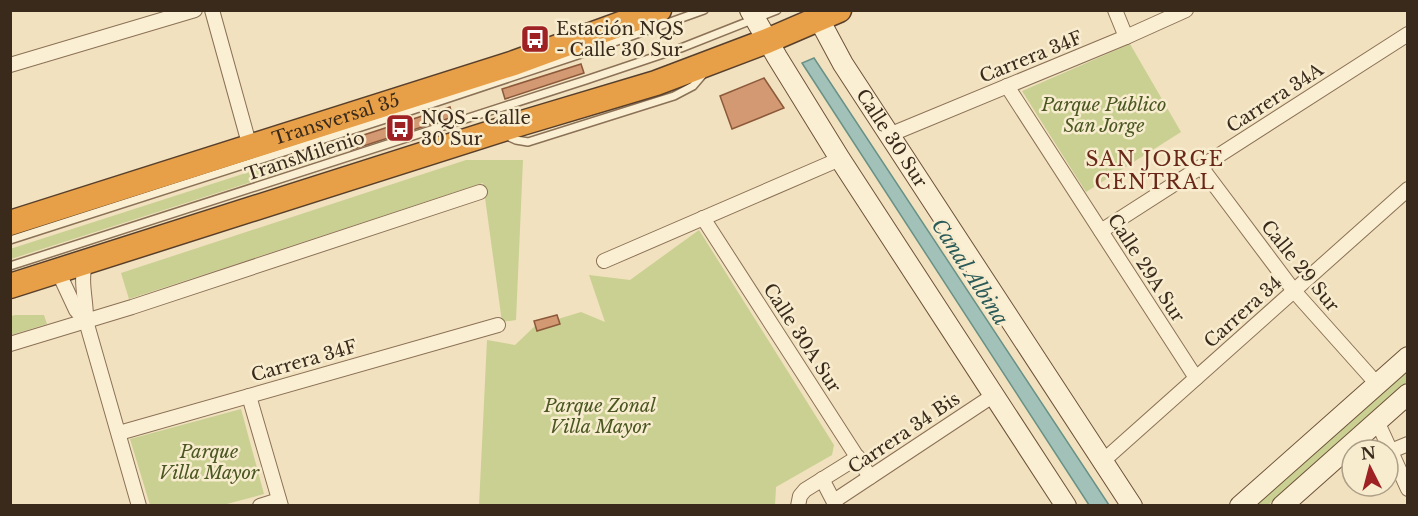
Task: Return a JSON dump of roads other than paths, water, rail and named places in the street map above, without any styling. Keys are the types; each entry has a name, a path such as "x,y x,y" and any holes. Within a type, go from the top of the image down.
{"highway":[{"name":"Transversal 35","path":"10,223 514,63 659,10"},
{"path":"10,286 498,131 619,95 767,41 824,14"}],"street":[{"path":"10,65 195,10"},
{"path":"212,10 250,147"},
{"path":"1114,10 1126,38"},
{"name":"Carrera 34F","path":"889,135 1126,38 1186,10"},
{"name":"Calle 30 Sur","path":"824,14 830,44 1132,506"},
{"path":"752,15 840,159 994,395 1060,503"},
{"name":"Carrera 34A","path":"1101,231 1407,34"},
{"name":"Calle 29A Sur","path":"1007,86 1196,378"},
{"path":"604,261 840,159"},
{"name":"Calle 29 Sur","path":"1201,167 1294,291 1377,384"},
{"name":"Carrera 34","path":"1103,461 1407,189"},
{"path":"10,344 480,192"},
{"name":"Calle 30A Sur","path":"703,218 870,477"},
{"path":"86,263 83,277 87,307 86,321 139,506"},
{"path":"55,273 62,280 76,310 86,321"},
{"name":"Carrera 34F","path":"119,433 498,325"},
{"path":"1240,506 1407,357"},
{"path":"1282,506 1407,394"},
{"name":"Carrera 34 Bis","path":"835,503 870,477 994,395"},
{"path":"249,396 280,503 260,506"},
{"path":"1377,421 1385,438"},
{"path":"798,506 800,496 805,490 858,457"},
{"path":"1400,472 1407,489"},
{"path":"822,479 835,503"}],"lane":[{"name":"TransMilenio","path":"10,240 389,118 704,10"},
{"name":"TransMilenio","path":"10,266 586,80 681,48 752,15 777,10"}],"water":[{"path":"814,58 1109,505 1089,505 802,63"}],"place":[{"name":"Estación NQS - Calle 30 Sur","path":"535,39"},
{"name":"NQS - Calle 30 Sur","path":"400,128"}],"district":[{"name":"SAN JORGE CENTRAL","path":"1155,170"}],"park label":[{"name":"Parque Público San Jorge","path":"1104,115"},
{"name":"Parque Zonal Villa Mayor","path":"600,416"},
{"name":"Parque Villa Mayor","path":"209,462"}],"water label":[{"name":"Canal Albina","path":"970,272"}]}
